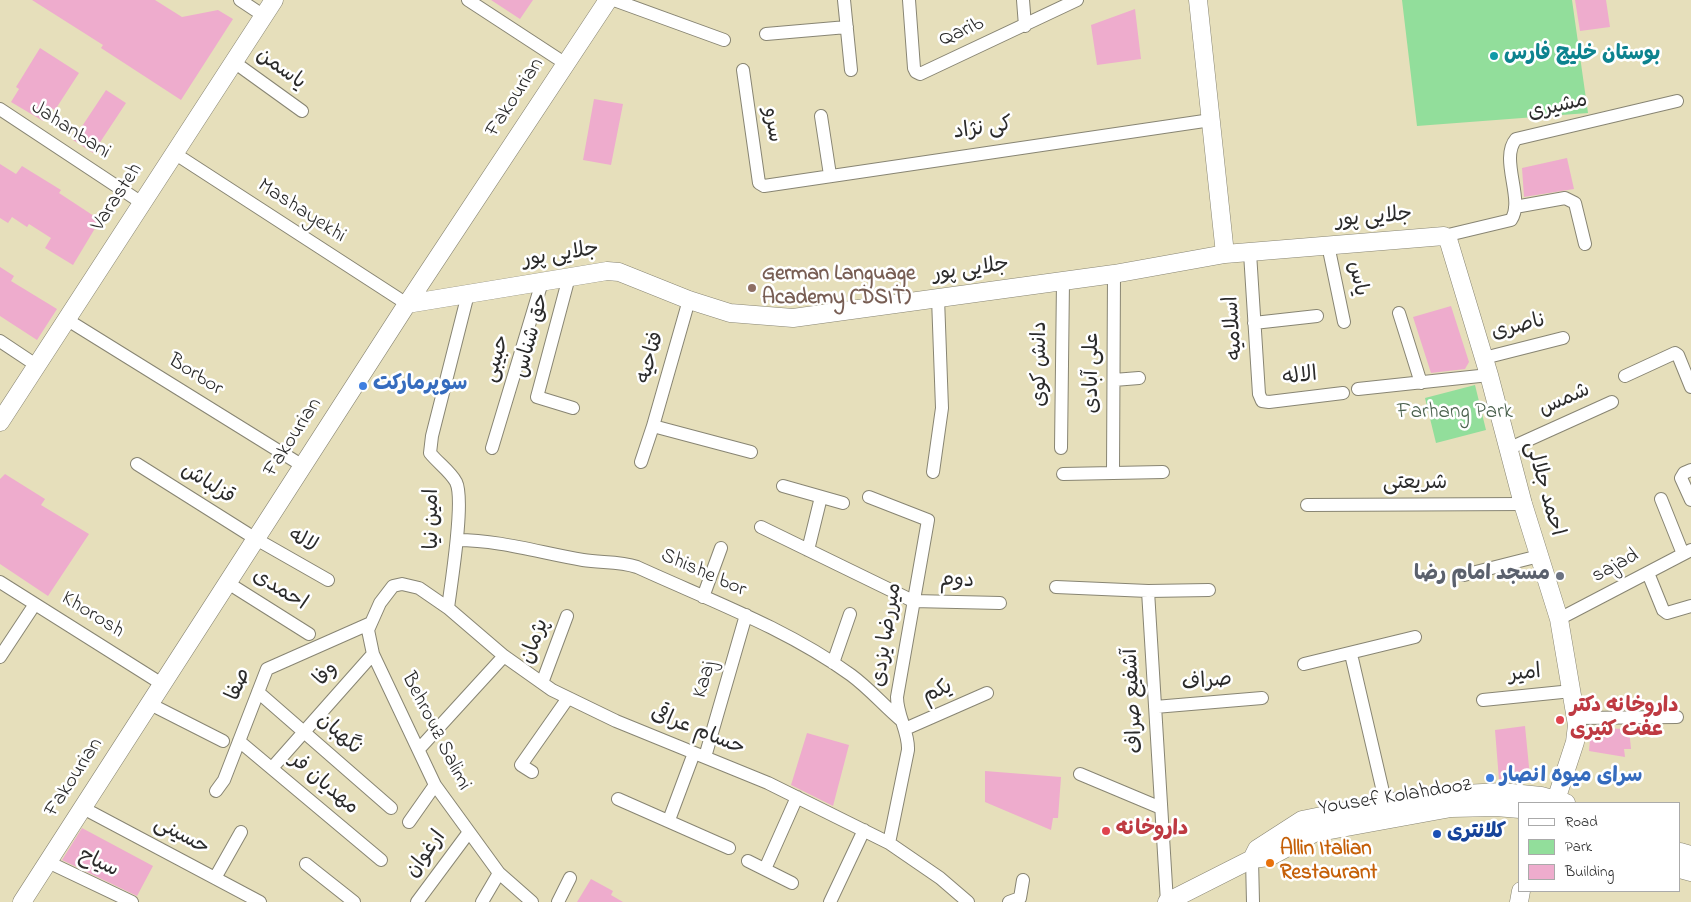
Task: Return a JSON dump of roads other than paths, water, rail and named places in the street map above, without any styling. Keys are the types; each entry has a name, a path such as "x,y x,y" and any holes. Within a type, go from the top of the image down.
{"street":[{"path":"240,0 264,16"},
{"name":"Varasteh","path":"0,422 274,0"},
{"path":"468,0 566,64"},
{"name":"Fakourian","path":"22,902 407,304 608,0"},
{"path":"614,0 724,40"},
{"path":"844,0 851,70"},
{"name":"Qarib","path":"910,0 916,72 920,74 1078,0"},
{"path":"1023,0 1025,26"},
{"path":"1198,0 1225,254"},
{"path":"766,34 847,27"},
{"name":"یاسمن","path":"234,62 302,111"},
{"name":"سرو","path":"744,70 761,185"},
{"name":"مشیری","path":"1514,207 1510,150 1516,139 1678,100"},
{"name":"Jahanbani","path":"0,109 142,203"},
{"path":"821,116 830,175"},
{"name":"کی نژاد","path":"761,185 1211,120"},
{"name":"Mashayekhi","path":"174,153 407,304"},
{"path":"1438,236 1511,220 1514,207 1565,198 1571,199 1575,203 1585,244"},
{"name":"جلایی پور","path":"407,304 597,271 619,272 689,300 730,313 793,318 1114,274 1225,254 1438,236"},
{"name":"احمد جلالی","path":"1438,236 1448,239 1489,375 1523,504 1560,620 1576,718 1575,742 1559,802"},
{"name":"یاس","path":"1328,246 1344,322"},
{"name":"اسلامیه","path":"1250,253 1259,394 1262,401"},
{"name":"علی آبادی","path":"1113,473 1114,274"},
{"name":"حق شناس","path":"569,277 536,397 573,408"},
{"name":"دانش کوی","path":"1062,448 1063,281"},
{"name":"حبیبی","path":"492,448 542,282"},
{"name":"امین نیا","path":"448,608 457,540 456,483 430,453 432,436 468,294"},
{"path":"932,472 942,408 938,298"},
{"name":"فتاحیه","path":"642,462 689,300"},
{"path":"1399,313 1421,382"},
{"path":"1254,323 1317,316"},
{"name":"Borbor","path":"66,319 303,466"},
{"name":"ناصری","path":"1484,358 1564,338"},
{"path":"0,341 36,365"},
{"path":"1624,376 1675,353 1678,355 1691,387"},
{"path":"1358,389 1489,375"},
{"path":"1114,380 1139,378"},
{"name":"الاله","path":"1262,401 1269,402 1342,393"},
{"name":"شمس","path":"1508,449 1612,402"},
{"path":"653,426 750,452"},
{"name":"قزلباش","path":"137,464 256,539"},
{"path":"1691,470 1684,473 1681,478 1691,500"},
{"path":"1063,474 1163,472"},
{"path":"783,486 843,503"},
{"path":"808,550 820,497"},
{"name":"میررضا یزدی","path":"869,497 928,520 912,601 897,697 908,750 889,843"},
{"path":"1662,499 1687,552"},
{"name":"شریعتی","path":"1307,505 1523,504"},
{"path":"761,527 912,601"},
{"name":"لاله","path":"256,539 328,580"},
{"name":"Shishe bor","path":"457,540 483,540 585,560 624,563 746,615 833,663 872,692 903,725"},
{"path":"703,597 721,548"},
{"name":"sajad","path":"1560,620 1687,552"},
{"path":"1464,575 1539,556"},
{"path":"1648,573 1663,610 1667,613 1674,612 1691,606"},
{"name":"Khorosh","path":"0,582 162,684"},
{"name":"احمدی","path":"228,583 309,634"},
{"name":"Behrouz Salimi","path":"419,588 402,584 393,586 388,590 371,623 368,634 373,654 435,786 499,873 532,902"},
{"name":"حسام عراقی","path":"419,588 448,608 504,656 542,683 568,698 616,721 797,797 864,830 889,843 940,878 968,902"},
{"path":"1056,588 1148,591 1209,590"},
{"name":"آشفیع صراف","path":"1148,591 1167,902"},
{"name":"دوم","path":"912,601 1000,604"},
{"path":"0,657 36,604"},
{"path":"833,663 850,614"},
{"name":"Kaaj","path":"669,820 700,755 746,615"},
{"name":"پژمان","path":"542,683 567,616"},
{"name":"صفا","path":"216,791 224,780 267,668 371,623"},
{"path":"1304,664 1415,637"},
{"name":"وفا","path":"272,768 373,654"},
{"path":"1351,654 1388,811"},
{"path":"418,749 504,656"},
{"name":"امیر","path":"1483,700 1572,691"},
{"name":"نگهبان","path":"258,692 392,808"},
{"name":"یکم","path":"903,725 987,693"},
{"path":"532,772 521,765 568,698"},
{"name":"صراف","path":"1155,707 1262,698"},
{"path":"150,704 223,741"},
{"path":"1576,718 1677,716"},
{"name":"مهدیان فر","path":"239,741 381,860"},
{"path":"1080,774 1161,808"},
{"path":"408,822 435,786"},
{"name":"Yousef Kolahdooz","path":"1167,902 1252,859 1269,856 1314,833 1388,811 1426,796 1483,792 1522,793 1559,802"},
{"path":"765,869 797,797"},
{"path":"618,799 729,848"},
{"name":"Yousef Kolahdooz","path":"1388,811 1496,807 1518,809"},
{"name":"حسینی","path":"83,808 260,902"},
{"path":"830,902 864,830"},
{"path":"215,878 241,832"},
{"name":"ارغوان","path":"417,902 469,832"},
{"path":"1252,859 1253,902"},
{"path":"748,861 792,883"},
{"name":"سیاح","path":"48,862 132,902"},
{"path":"306,864 354,902"},
{"path":"482,902 499,873"},
{"path":"558,902 570,878"},
{"path":"1009,902 1020,898 1023,880"}],"place":[{"name":"بوستان خلیج فارس","path":"1494,56"},
{"name":"German Language Academy (DSIT)","path":"752,288"},
{"name":"سوپرمارکت","path":"363,386"},
{"name":"مسجد امام رضا","path":"1560,576"},
{"name":"داروخانه دکتر عفت کثیری","path":"1560,720"},
{"name":"سرای میوه انصار","path":"1490,778"},
{"name":"داروخانه","path":"1106,831"},
{"name":"کلانتری","path":"1437,834"},
{"name":"Allin Italian Restaurant","path":"1270,863"}],"park label":[{"name":"Farhang Park","path":"1455,414"}]}
